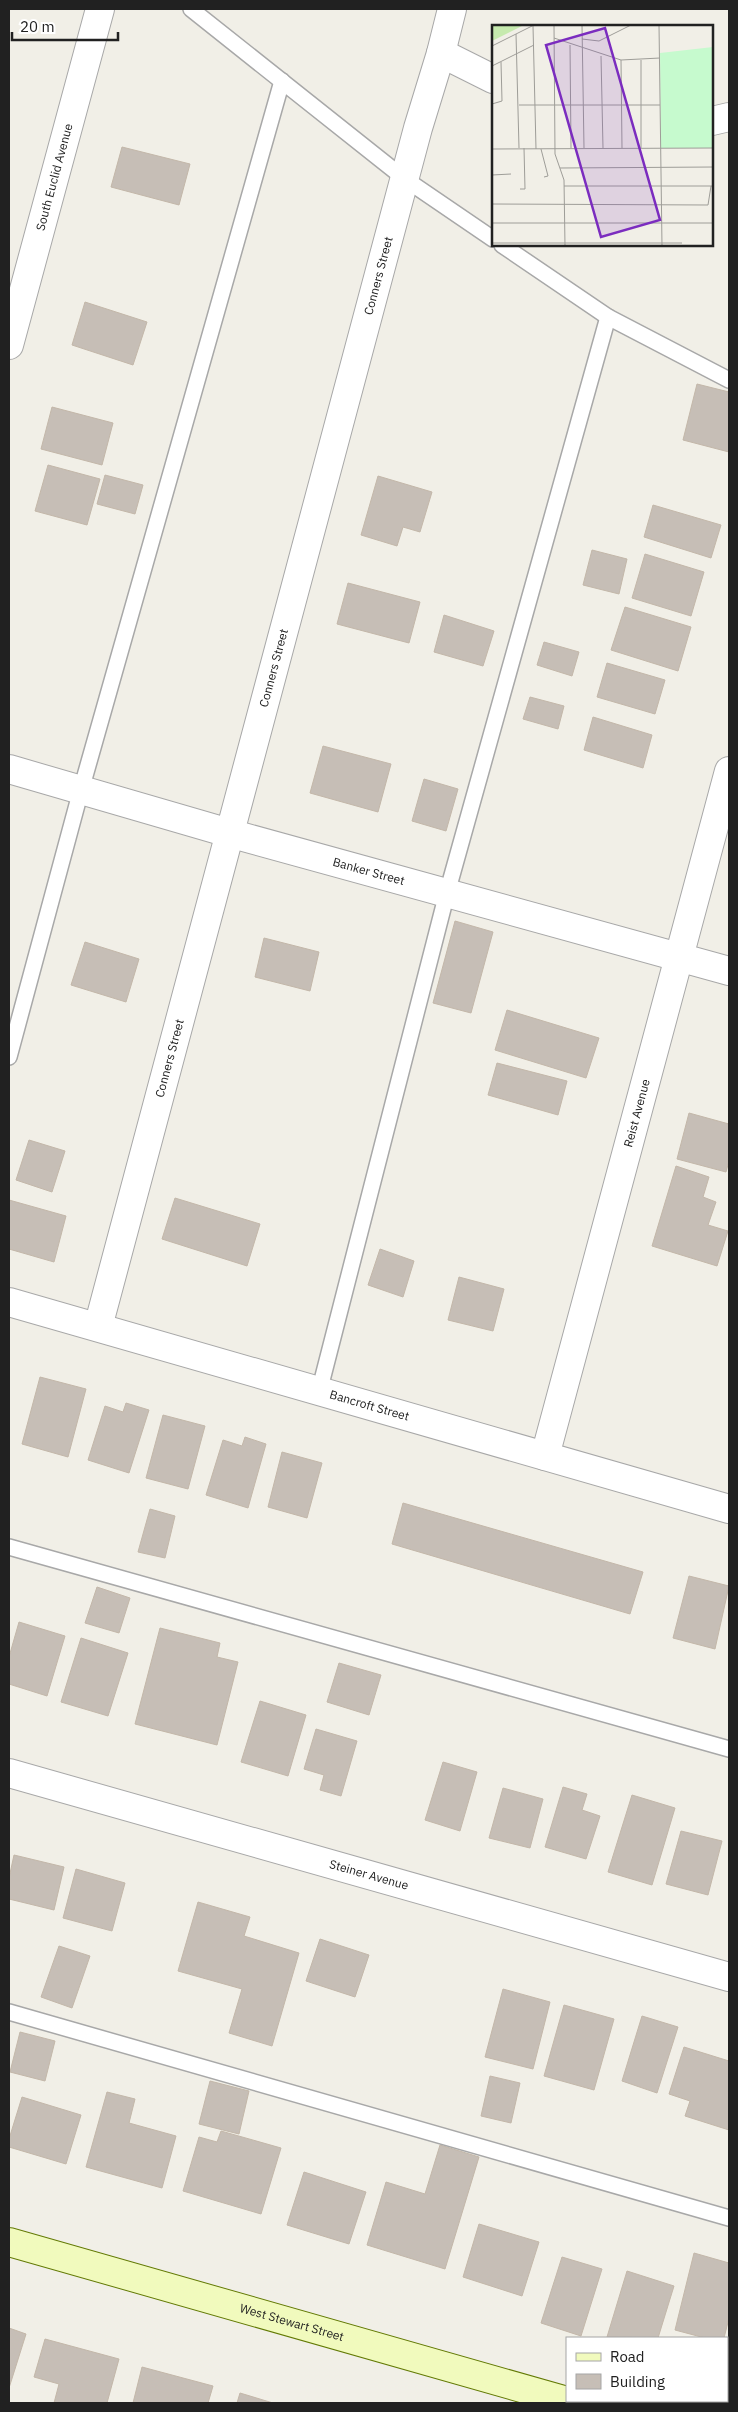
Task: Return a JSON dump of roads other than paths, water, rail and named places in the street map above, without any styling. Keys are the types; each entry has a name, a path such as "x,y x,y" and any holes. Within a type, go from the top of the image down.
{"street":[{"name":"South Euclid Avenue","path":"9,345 100,9"},
{"name":"Conners Street","path":"98,1327 228,833 406,179 418,128 441,53 452,9"},
{"path":"441,53 492,78"},
{"path":"713,121 729,117"},
{"name":"Banker Street","path":"9,769 228,833 729,971"},
{"name":"Reist Avenue","path":"545,1456 729,772"},
{"name":"Bancroft Street","path":"9,1302 729,1509"},
{"name":"Steiner Avenue","path":"9,1773 729,1977"},
{"name":"West Stewart Street","path":"9,2242 566,2401"}],"lane":[{"path":"191,9 406,179 492,238"},
{"path":"9,1057 81,790 282,81"},
{"path":"503,246 608,317 729,380"},
{"path":"319,1392 447,893 608,317"},
{"path":"9,1547 729,1749"},
{"path":"9,2012 729,2218"}]}
